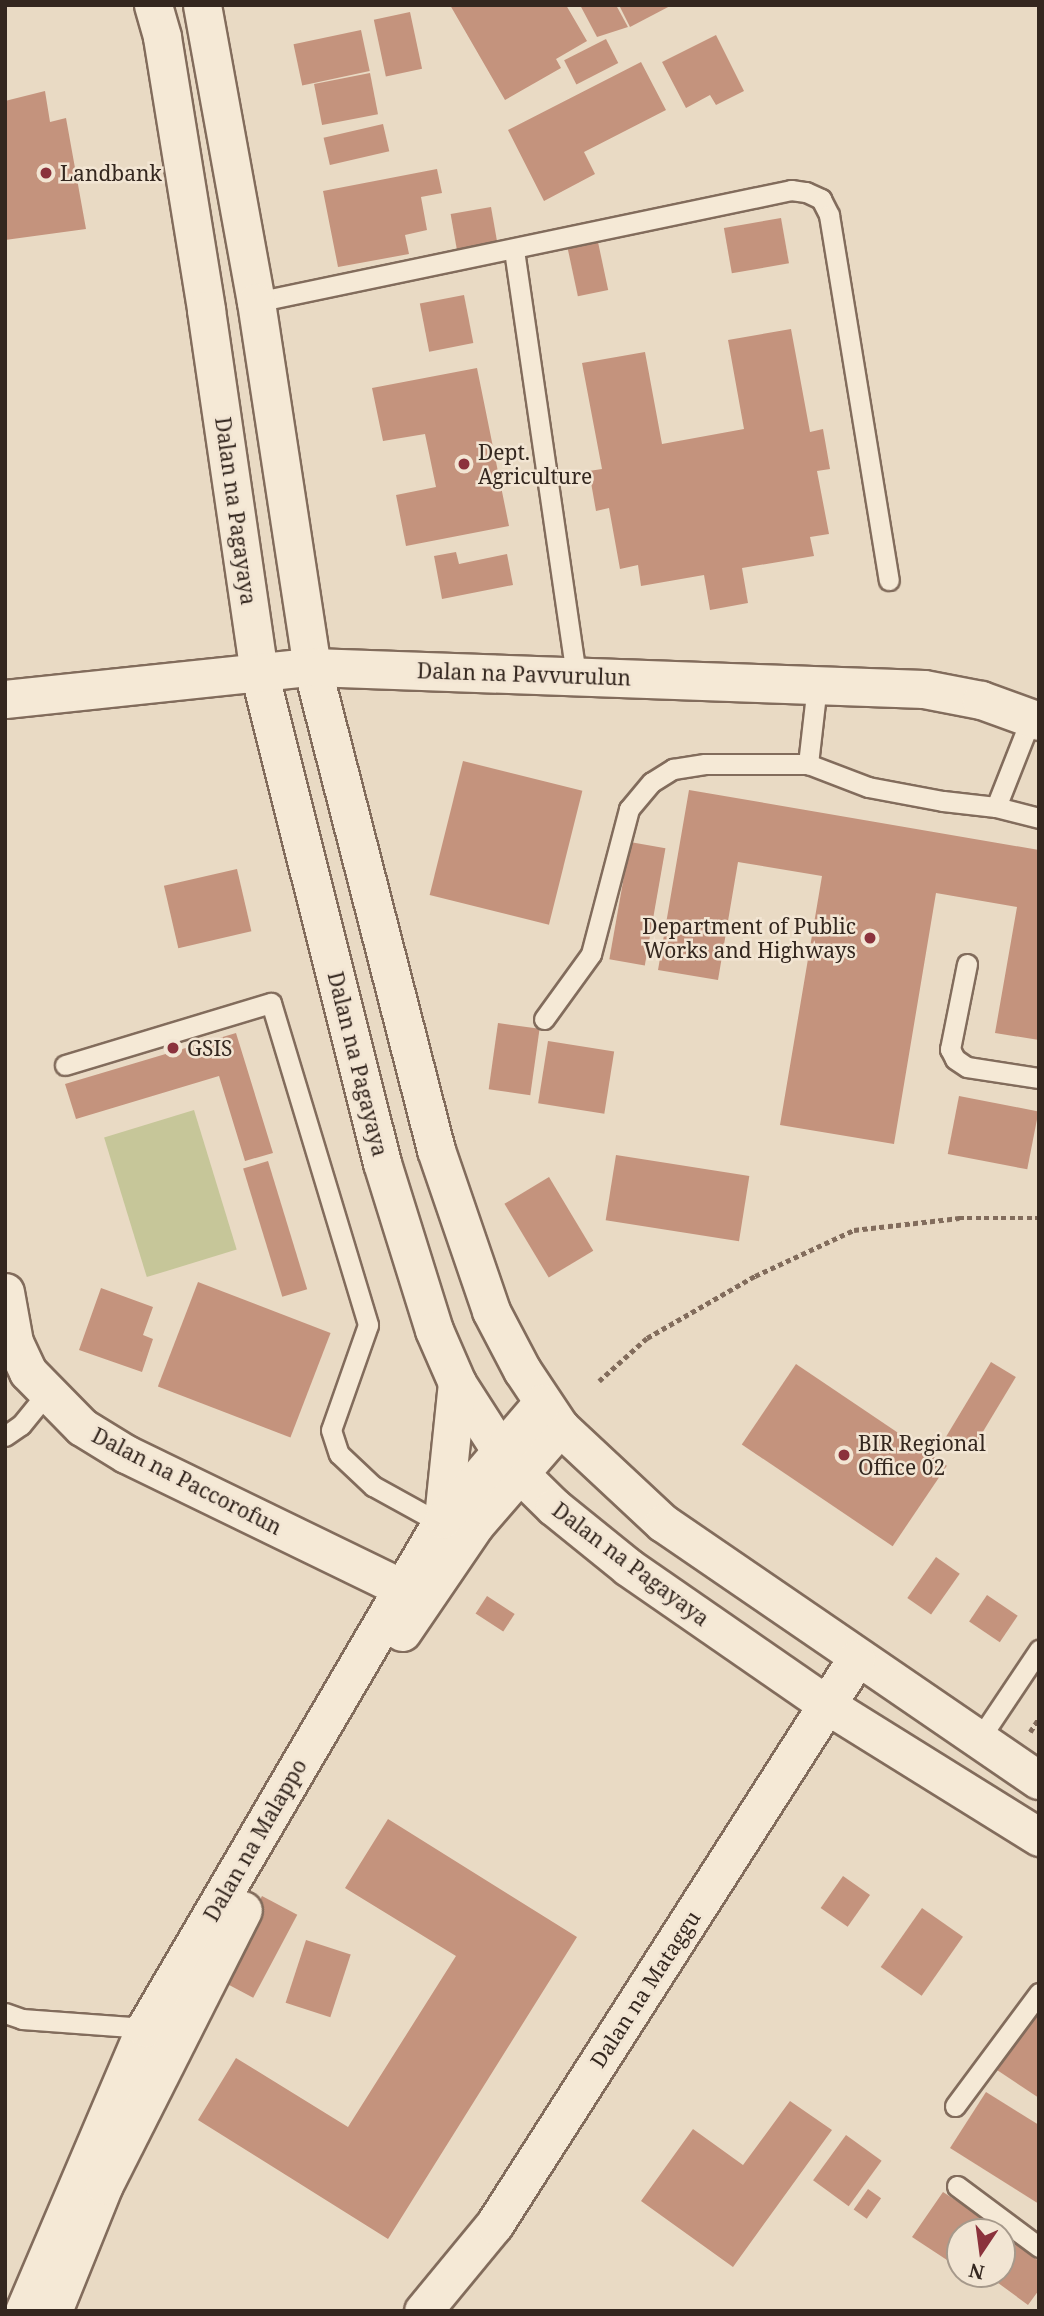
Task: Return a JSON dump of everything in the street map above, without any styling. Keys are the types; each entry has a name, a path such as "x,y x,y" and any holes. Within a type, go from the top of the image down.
{"street":[{"name":"Dalan na Pagayaya","path":"153,5 162,37 204,297 259,672 382,1163 434,1330 457,1383 508,1461 554,1507 628,1567 827,1705 1039,1838"},
{"path":"202,5 257,302 312,667 436,1150 491,1311 551,1415 663,1523 856,1659 1039,1780"},
{"name":"Dalan na Pavvurulun","path":"5,699 312,667 924,689 981,700 1035,720"},
{"name":"Dalan na Paccorofun","path":"5,1292 14,1342 28,1372 46,1394 82,1427 125,1454 400,1587"},
{"path":"457,1383 452,1522 554,1507"},
{"name":"Dalan na Malappo","path":"24,2311 145,2028 400,1587 452,1522 551,1415"},
{"name":"Dalan na Malappo","path":"54,2311 104,2185 205,1979 341,1732 422,1599 452,1522"},
{"name":"Dalan na Mataggu","path":"423,2311 494,2225 856,1659"}],"lane":[{"path":"257,302 791,190 821,198 829,215 888,580"},
{"path":"514,250 576,676"},
{"path":"807,764 817,685"},
{"path":"996,807 1035,720"},
{"path":"544,1019 592,954 629,809 652,782 673,769 705,764 807,764 868,787 996,807 1039,818"},
{"path":"967,964 950,1049 955,1059 967,1067 1039,1078"},
{"path":"65,1065 271,1003 368,1325 331,1430 339,1454 373,1486 452,1522"},
{"path":"5,1436 21,1425 46,1394"},
{"path":"978,1741 1039,1650"},
{"path":"955,2106 1039,1993"},
{"path":"5,2013 145,2028"},
{"path":"957,2186 1039,2247"}],"path":[{"path":"599,1381 647,1338 755,1276 854,1230 959,1217 1039,1218"}],"green space":[{"path":"194,1110 237,1250 147,1277 104,1137"}],"building":[{"path":"450,5 566,5 587,41 556,59 561,68 505,100"},
{"path":"580,5 616,5 628,27 597,37"},
{"path":"619,5 672,5 630,27"},
{"path":"410,12 422,69 386,76 374,20"},
{"path":"361,30 370,71 302,85 294,44"},
{"path":"716,35 744,91 716,105 710,95 686,108 662,62"},
{"path":"606,39 618,63 576,84 564,60"},
{"path":"641,62 666,110 584,152 595,174 544,201 508,130"},
{"path":"370,73 378,114 322,125 314,84"},
{"path":"45,91 50,122 66,118 86,229 5,240 5,101"},
{"path":"383,124 389,151 330,165 324,138"},
{"path":"437,169 442,193 421,197 427,230 405,235 409,254 338,267 323,191"},
{"path":"491,207 498,245 457,253 451,214"},
{"path":"781,218 789,263 732,273 724,228"},
{"path":"598,242 608,290 578,296 568,248"},
{"path":"464,295 473,343 429,352 420,304"},
{"path":"791,329 810,432 823,429 830,469 817,471 829,534 810,537 814,556 742,568 748,603 710,610 704,575 641,586 638,565 620,569 609,508 596,511 589,471 602,469 582,363 645,352 662,444 744,429 728,340"},
{"name":"Dept. Agriculture","path":"477,368 509,526 406,546 396,495 436,487 425,434 383,441 372,388"},
{"path":"456,552 459,564 507,554 513,585 442,599 434,556"},
{"path":"463,761 582,791 549,925 430,895"},
{"name":"Department of Public Works and Highways","path":"689,790 1039,850 1039,1040 995,1033 1017,907 936,893 894,1144 780,1125 822,876 738,862 718,980 658,970"},
{"path":"630,842 665,848 645,965 609,959"},
{"path":"237,869 251,931 178,948 164,886"},
{"path":"498,1023 540,1029 530,1095 489,1089"},
{"path":"236,1033 273,1153 245,1161 219,1076 76,1119 65,1084"},
{"path":"548,1041 614,1051 604,1114 538,1103"},
{"path":"959,1096 1039,1111 1027,1169 948,1154"},
{"path":"616,1155 749,1176 739,1241 606,1220"},
{"path":"268,1161 307,1289 282,1297 243,1169"},
{"path":"549,1177 593,1251 549,1277 504,1204"},
{"path":"198,1282 331,1333 290,1437 158,1387"},
{"path":"101,1288 153,1307 143,1335 153,1339 142,1372 79,1350"},
{"path":"991,1362 1016,1377 971,1452 946,1437"},
{"name":"BIR Regional Office 02","path":"796,1364 947,1466 893,1546 742,1444"},
{"path":"936,1557 960,1574 931,1615 907,1598"},
{"path":"987,1595 1018,1616 1000,1642 969,1622"},
{"path":"487,1596 515,1614 503,1632 476,1614"},
{"path":"388,1819 577,1937 388,2239 198,2120 236,2058 348,2127 456,1956 345,1888"},
{"path":"843,1876 870,1895 848,1927 821,1908"},
{"path":"262,1896 297,1915 253,1998 218,1979"},
{"path":"922,1908 963,1937 922,1996 881,1967"},
{"path":"306,1940 351,1955 330,2017 286,2003"},
{"path":"1039,2009 1039,2098 997,2070"},
{"path":"986,2092 1039,2125 1039,2204 950,2148"},
{"path":"790,2101 832,2130 733,2267 641,2201 693,2129 743,2165"},
{"path":"846,2135 882,2161 849,2206 813,2180"},
{"path":"868,2189 881,2198 867,2219 854,2209"},
{"path":"943,2192 980,2216 946,2218 946,2259 912,2237"},
{"path":"1016,2244 1039,2261 1039,2290 1028,2305 1005,2288 1016,2288"}],"place":[{"name":"Landbank","path":"46,173"},
{"name":"Dept. Agriculture","path":"464,464"},
{"name":"Department of Public Works and Highways","path":"870,938"},
{"name":"GSIS","path":"173,1048"},
{"name":"BIR Regional Office 02","path":"844,1455"}]}
